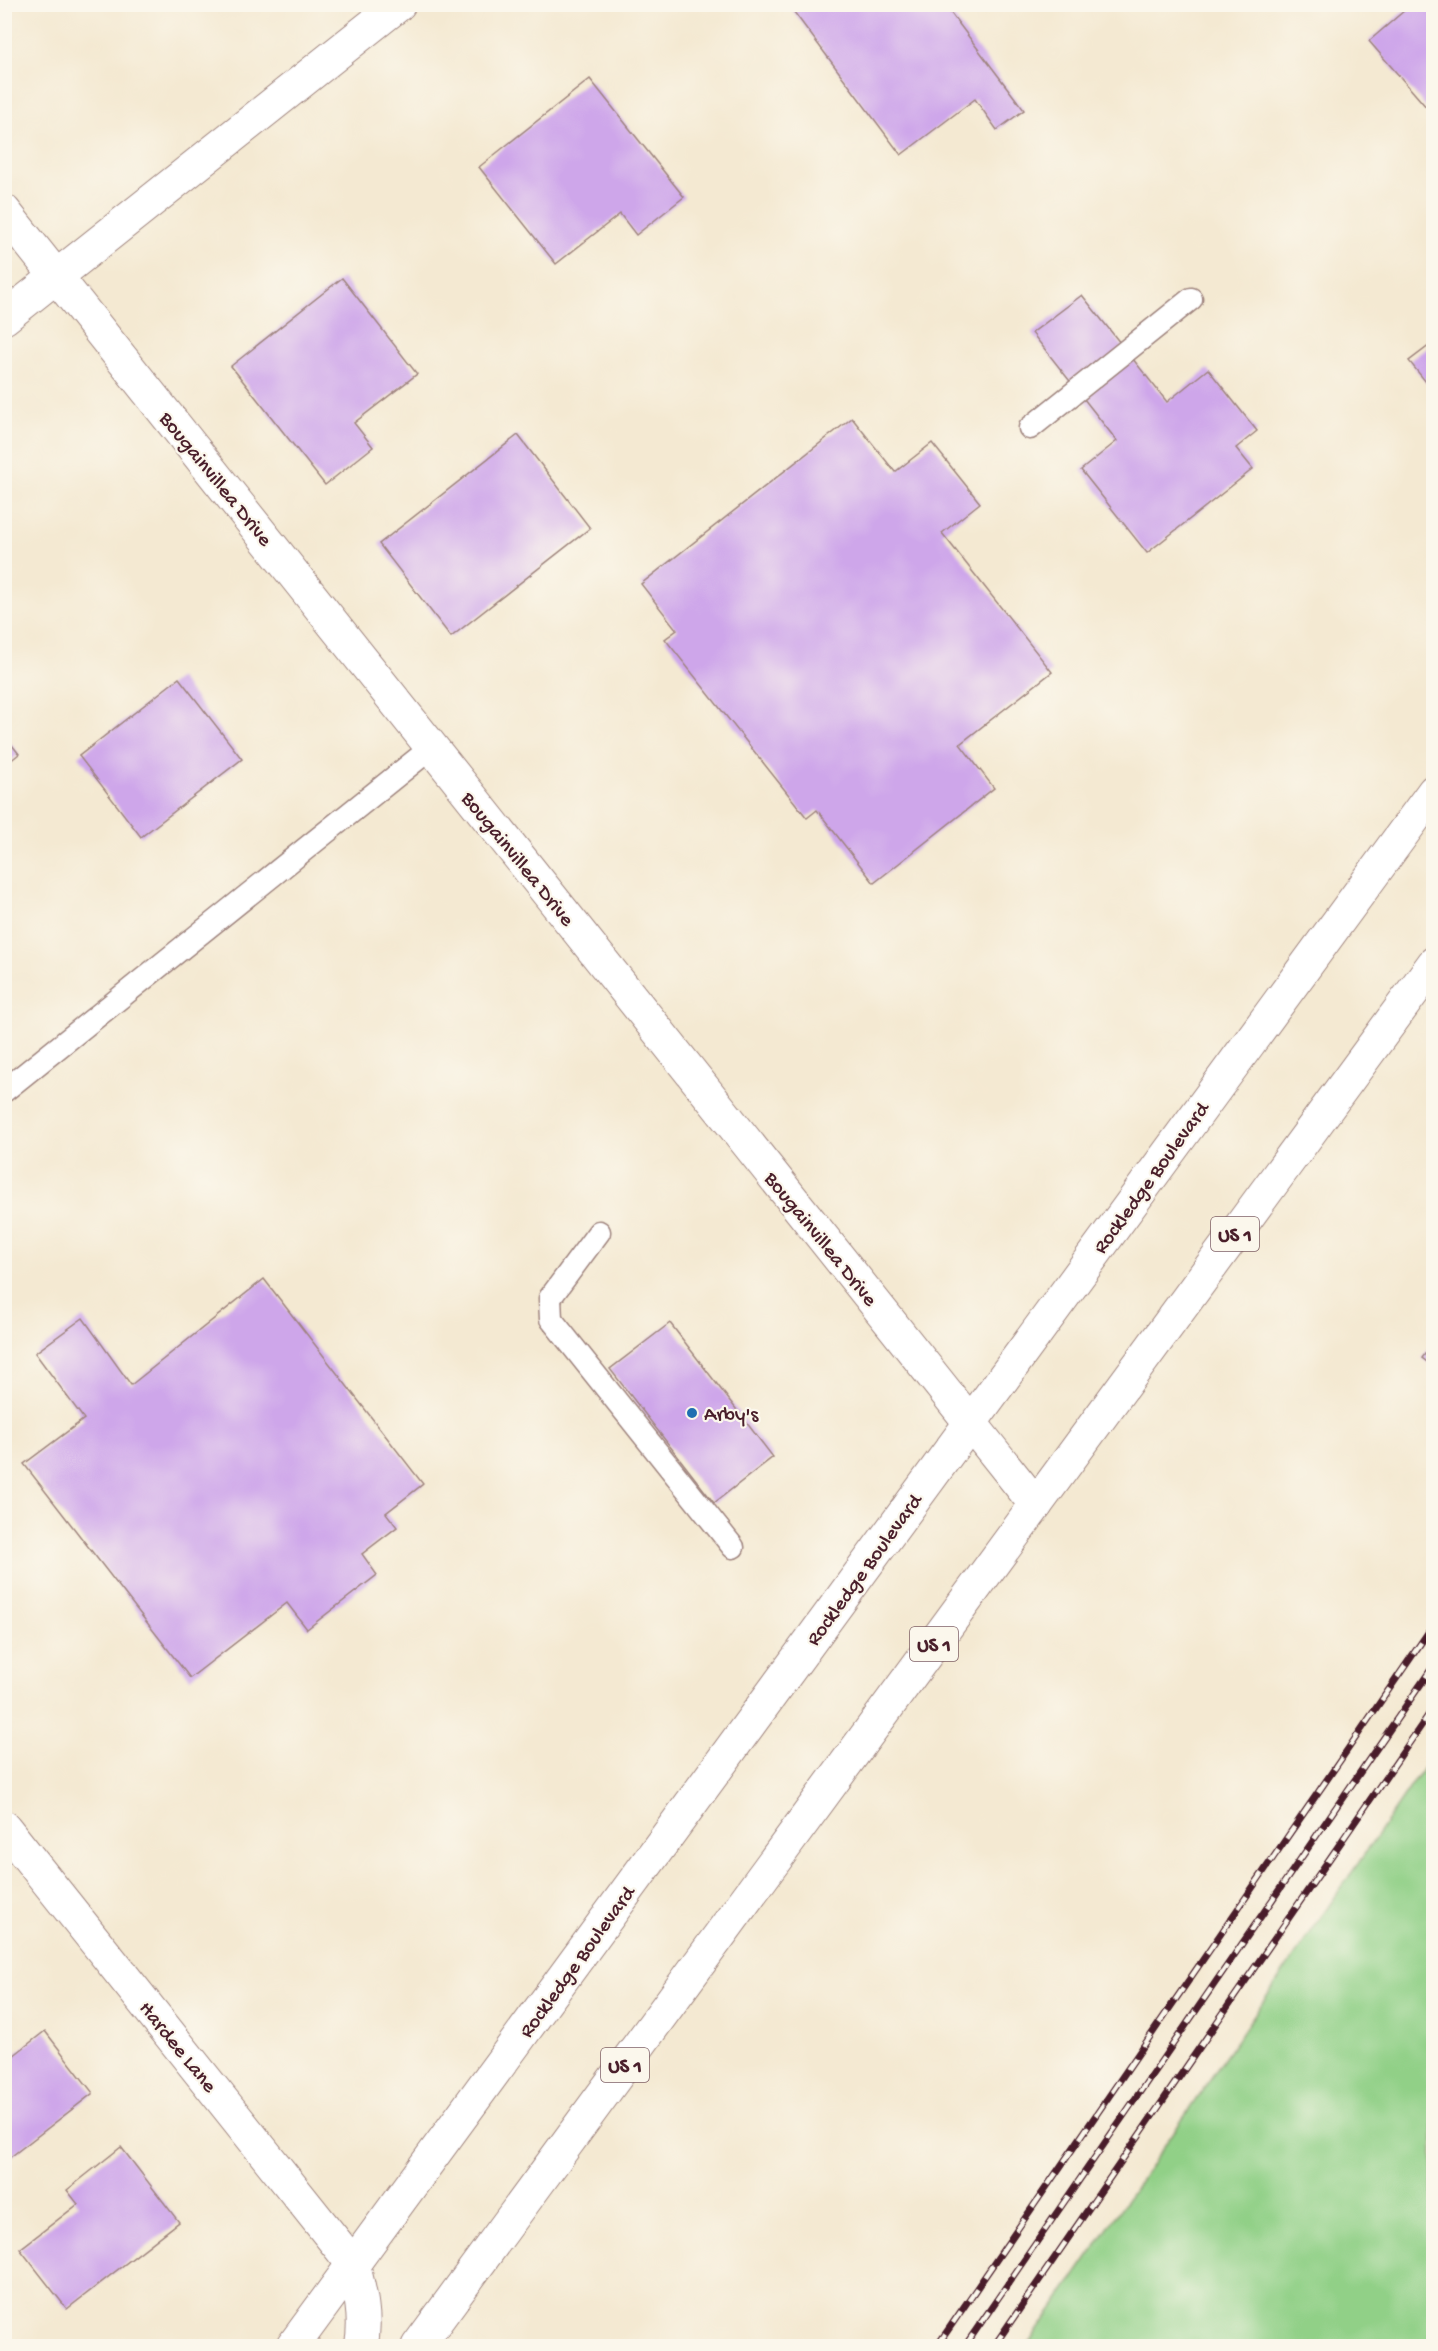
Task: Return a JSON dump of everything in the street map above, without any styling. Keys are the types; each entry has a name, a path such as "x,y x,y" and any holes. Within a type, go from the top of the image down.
{"main road":[{"path":"4,318 399,4"},
{"name":"Bougainvillea Drive","path":"4,211 969,1424 1036,1504"},
{"name":"Rockledge Boulevard","path":"292,2346 1434,791"},
{"name":"US 1","path":"418,2346 1434,963"},
{"name":"Hardee Lane","path":"4,1827 353,2264"},
{"path":"353,2264 361,2295 364,2333 361,2346"}],"lane":[{"path":"1030,428 1191,300"},
{"path":"4,1091 431,748"},
{"path":"599,1232 550,1298 551,1319 733,1547"}],"green space":[{"path":"1433,1754 1433,2346 1027,2346"}],"building":[{"path":"788,4 944,4 1024,110 997,130 975,99 901,155"},
{"path":"1412,4 1434,4 1434,116 1369,41"},
{"path":"590,79 684,197 636,235 620,214 556,264 479,167"},
{"path":"342,278 417,374 354,423 373,447 325,485 231,366"},
{"path":"1082,295 1167,402 1208,369 1257,431 1236,448 1253,469 1147,553 1081,470 1117,441 1032,333"},
{"path":"1434,342 1434,392 1409,361"},
{"path":"852,418 895,472 932,443 980,503 942,533 1052,672 960,744 994,788 874,883 817,810 807,818 665,639 677,630 641,584"},
{"path":"518,435 590,528 451,637 379,544"},
{"path":"179,678 242,759 141,837 79,756"},
{"path":"4,735 19,754 4,766"},
{"path":"264,1279 423,1484 386,1513 397,1527 362,1554 377,1575 307,1629 287,1603 190,1678 24,1464 84,1419 35,1353 83,1318 131,1385"},
{"name":"Arby's","path":"670,1323 773,1457 714,1503 610,1369"},
{"path":"1434,1342 1434,1367 1422,1358"},
{"path":"45,2031 93,2093 4,2162 4,2063"},
{"path":"121,2147 179,2222 67,2309 20,2249 78,2204 67,2190"}],"railway":[{"path":"937,2346 1434,1624"},
{"path":"965,2346 1434,1665"},
{"path":"994,2346 1434,1707"}],"place":[{"name":"Arby's","path":"692,1413"}]}
